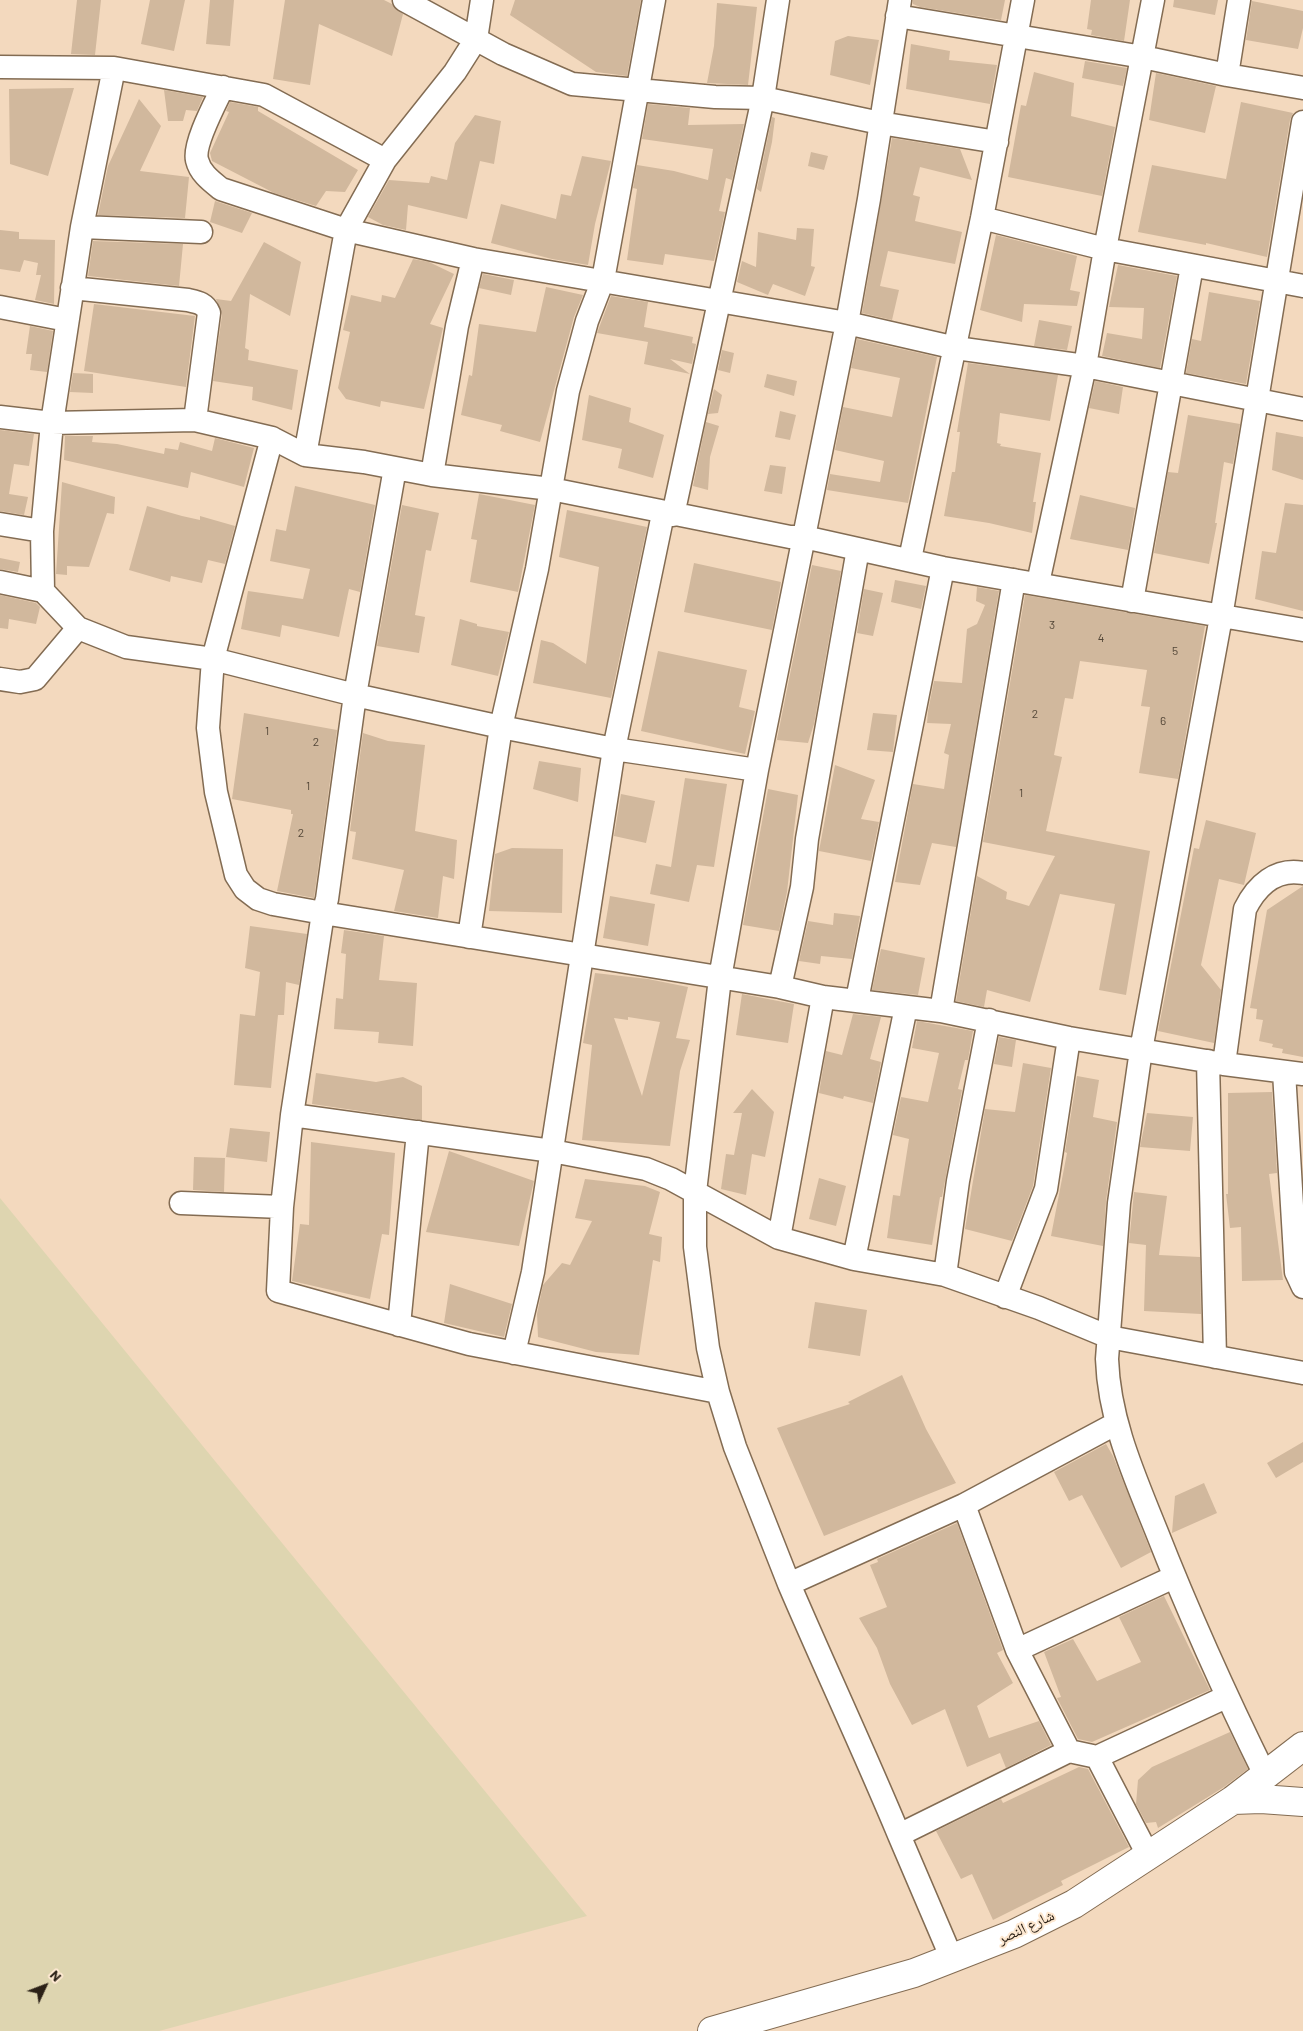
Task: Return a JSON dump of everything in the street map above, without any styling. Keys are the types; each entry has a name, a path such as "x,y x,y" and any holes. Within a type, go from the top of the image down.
{"main road":[{"name":"شارع النصر","path":"712,2031 876,1984 952,1959 1014,1934 1074,1904 1233,1800 1303,1746"},
{"path":"1233,1800 1261,1799 1303,1802"}],"street":[{"path":"404,0 502,54 572,84 715,96 763,98 880,124 996,142"},
{"path":"305,455 346,230 385,160 455,72 476,39 482,0"},
{"path":"469,937 501,727 537,569 568,391 587,321 603,280 640,89 654,0"},
{"path":"514,1353 533,1272 614,749 730,255 763,98 778,0"},
{"path":"910,559 956,348 1023,0"},
{"path":"1038,583 1085,366 1105,249 1153,0"},
{"path":"1227,75 1239,0"},
{"path":"952,1959 868,1761 836,1694 789,1584 735,1448 718,1392 708,1348 695,1247 695,1192 720,978 756,770 847,323 899,8 1015,37 1143,57 1227,75 1303,88"},
{"path":"0,67 114,68 264,95 385,160"},
{"path":"43,591 42,531 52,423 82,228 114,68"},
{"path":"222,87 199,142 196,158 204,175 221,189 346,230 473,259 847,323 956,348 1085,366 1303,409"},
{"path":"1266,1776 1226,1697 1174,1577 1123,1448 1108,1386 1109,1338 1120,1203 1141,1050 1222,617 1303,122"},
{"path":"982,218 1105,249 1303,286"},
{"path":"82,228 201,232"},
{"path":"432,475 457,326 473,259"},
{"path":"1132,601 1192,266"},
{"path":"72,288 188,300 202,303 207,308 209,313 195,420"},
{"path":"0,307 67,320"},
{"path":"0,417 52,423 195,420 272,438 305,455 432,475 551,490 790,537 804,537 910,559 943,568 1303,630"},
{"path":"272,438 212,659 208,728 216,792 236,875 245,889 258,899 274,904 322,913 780,987 823,997 941,1011 1069,1038 1293,1073 1296,1272 1303,1287"},
{"path":"395,468 355,695 327,899 322,913 292,1115 282,1207 278,1291 469,1344 718,1392"},
{"path":"0,524 42,531"},
{"path":"780,987 802,887 807,839 858,549"},
{"path":"857,1000 943,568"},
{"path":"941,1011 1014,580"},
{"path":"0,582 43,591 78,628 126,647 212,659 355,695 501,727 614,749 756,770"},
{"path":"0,679 20,682 36,679 78,628"},
{"path":"1215,1357 1216,1062 1245,908 1252,894 1263,882 1277,875 1293,871 1303,873"},
{"path":"779,1238 823,997"},
{"path":"854,1259 906,1007"},
{"path":"945,1275 958,1181 989,1020"},
{"path":"1005,1297 1046,1189 1069,1038"},
{"path":"292,1115 552,1151 646,1169 695,1192 779,1238 854,1259 945,1275 1039,1308 1109,1338 1303,1373"},
{"path":"399,1325 418,1132"},
{"path":"181,1203 282,1207"},
{"path":"789,1584 964,1505 1117,1424"},
{"path":"964,1505 1017,1650 1069,1751"},
{"path":"1017,1650 1174,1577"},
{"path":"899,1835 1069,1751 1097,1757 1226,1697"},
{"path":"1097,1757 1148,1855"}],"sand":[{"path":"0,1198 587,1916 159,2031 0,2031"}],"building":[{"path":"77,0 101,0 95,55 71,54"},
{"path":"150,0 185,0 174,51 141,44"},
{"path":"210,0 234,0 230,46 206,44"},
{"path":"285,0 384,0 392,4 403,14 392,56 319,24 310,85 273,79"},
{"path":"515,0 641,0 627,76 596,72 510,15"},
{"path":"913,0 1005,0 1001,20 920,7 913,4"},
{"path":"1091,0 1130,0 1124,41 1091,35 1092,30 1087,29"},
{"path":"1174,0 1218,0 1215,15 1173,7"},
{"path":"1252,1 1303,11 1303,28 1298,49 1246,40"},
{"path":"717,3 757,7 748,85 707,83 714,46"},
{"path":"848,36 879,40 870,85 830,75 835,41"},
{"path":"911,44 950,51 949,60 997,65 990,104 906,89"},
{"path":"1085,61 1127,68 1123,86 1082,78"},
{"path":"1034,72 1074,83 1071,116 1115,127 1102,196 1008,177 1021,105 1026,106"},
{"path":"1156,73 1216,86 1205,133 1149,120"},
{"path":"74,88 48,176 10,164 9,89"},
{"path":"164,90 203,97 197,111 186,110 183,121 168,121"},
{"path":"139,99 161,126 140,171 189,177 185,218 98,215 108,166"},
{"path":"230,102 258,107 258,111 358,170 345,192 326,191 316,206 274,193 212,161 210,153 229,112 226,111"},
{"path":"1241,102 1293,113 1290,120 1267,257 1206,243 1206,245 1138,232 1152,165 1226,179"},
{"path":"648,104 690,108 688,125 744,124 732,180 726,178 719,211 725,212 714,261 665,254 663,265 627,260 637,189 633,188 637,165 674,171 708,180 713,149 642,139"},
{"path":"475,115 501,121 494,164 480,161 467,219 408,205 406,230 383,225 368,217 389,180 429,183 431,176 447,180 455,143"},
{"path":"772,117 775,118 772,142 761,192 757,189"},
{"path":"892,138 960,149 972,180 920,167 913,195 920,197 915,221 962,232 955,264 888,251 880,286 899,290 892,320 862,313"},
{"path":"811,152 828,156 824,170 808,166"},
{"path":"582,156 611,161 595,224 588,265 552,259 491,243 501,204 556,219 561,194 571,196"},
{"path":"215,201 252,213 242,233 210,222"},
{"path":"797,228 814,229 811,266 815,267 805,296 773,284 768,295 737,282 742,261 756,267 758,232 796,240"},
{"path":"0,230 19,232 19,239 55,240 54,304 35,300 41,275 36,275 38,263 24,260 20,272 0,269"},
{"path":"996,235 1077,256 1070,290 1080,292 1077,306 1024,304 1022,322 980,310"},
{"path":"93,241 183,244 179,286 88,276"},
{"path":"264,242 301,262 290,316 250,294 245,348 249,350 248,360 298,370 292,410 252,400 253,387 213,381 222,315 216,299 231,301"},
{"path":"413,259 429,262 454,274 430,324 443,328 424,409 381,401 380,407 346,399 338,388 350,332 343,330 351,295 381,302 382,295 395,298"},
{"path":"1118,265 1177,276 1160,368 1102,356 1107,333 1142,339 1144,308 1109,307"},
{"path":"483,274 514,280 511,295 479,288"},
{"path":"546,287 583,295 574,317 540,442 500,431 502,425 461,415 469,375 472,376 479,324 536,332"},
{"path":"1209,292 1260,301 1246,384 1186,373 1192,339 1201,341"},
{"path":"611,296 648,302 644,327 693,337 692,343 696,344 692,364 670,359 690,374 644,364 648,342 597,333"},
{"path":"94,304 195,316 186,387 84,371"},
{"path":"1039,320 1072,326 1067,350 1034,346"},
{"path":"30,326 53,331 47,372 30,370 32,354 26,354"},
{"path":"857,339 937,357 908,503 827,490 830,474 880,482 884,461 835,450 843,407 892,417 900,378 851,368"},
{"path":"722,350 734,353 730,373 718,370"},
{"path":"968,363 1058,375 1050,421 1000,413 997,443 1001,444 1000,446 1041,453 1033,502 1036,502 1032,533 989,523 944,516 952,472 955,472 960,432 957,432"},
{"path":"73,373 93,374 93,393 70,392"},
{"path":"767,374 797,381 794,396 764,387"},
{"path":"1095,381 1123,387 1119,414 1089,408"},
{"path":"714,389 722,395 718,413 708,414"},
{"path":"589,395 631,408 629,422 664,435 653,478 618,468 622,449 582,440"},
{"path":"780,411 796,415 790,440 775,437"},
{"path":"1188,415 1240,424 1233,464 1224,462 1215,523 1217,523 1209,564 1154,553 1168,472 1178,473"},
{"path":"706,422 719,426 710,457 708,490 693,486"},
{"path":"0,430 34,434 29,466 14,464 9,494 28,497 24,515 0,511"},
{"path":"1276,432 1303,437 1303,480 1272,470"},
{"path":"65,436 93,436 92,442 117,444 164,454 165,448 178,450 180,442 212,451 215,438 254,448 244,487 191,472 188,488 64,460"},
{"path":"770,465 786,467 782,494 764,491"},
{"path":"62,482 115,497 114,514 107,513 89,567 67,566 67,575 56,574"},
{"path":"295,486 375,505 360,592 349,589 339,637 282,625 280,637 241,629 248,591 303,599 310,569 270,561 276,529 286,531"},
{"path":"479,494 535,505 518,592 470,582 477,540 471,539"},
{"path":"1080,495 1135,508 1128,550 1070,539"},
{"path":"1285,503 1303,505 1303,611 1255,599 1262,551 1276,553"},
{"path":"402,505 439,513 431,551 426,550 415,615 425,617 419,653 377,646"},
{"path":"147,506 200,520 200,516 235,526 225,564 208,560 202,583 171,576 170,582 129,570"},
{"path":"567,510 647,527 611,698 533,683 541,640 553,643 586,664 599,567 559,557"},
{"path":"0,558 20,562 18,572 0,569"},
{"path":"694,563 781,582 772,630 684,612"},
{"path":"812,565 841,571 814,724 808,743 777,740 774,754"},
{"path":"895,580 926,586 921,609 891,602"},
{"path":"977,587 999,591 956,847 932,843 920,885 895,882 913,784 944,789 949,755 944,753 951,724 927,723 928,711 934,681 962,683 967,629 977,624 985,605 976,601"},
{"path":"864,589 883,593 873,636 857,633"},
{"path":"0,595 36,603 40,607 36,624 9,619 8,629 0,628"},
{"path":"1025,595 1205,626 1178,779 1139,773 1150,707 1141,706 1147,670 1080,661 1073,699 1065,698 1054,755 1062,757 1046,831 1150,851 1126,995 1099,990 1115,904 1060,894 1030,1002 987,990 984,1007 956,1001 977,876 1007,892 1006,899 1029,906 1055,856 983,842"},
{"path":"460,619 477,624 477,626 509,632 498,676 451,665"},
{"path":"658,651 747,670 739,707 755,711 745,754 641,731"},
{"path":"244,713 337,730 314,898 277,891 293,814 291,814 291,810 232,799"},
{"path":"873,713 897,715 893,752 867,750"},
{"path":"363,733 388,741 425,745 415,831 457,840 454,879 443,876 438,918 394,911 404,870 352,859 356,832 350,831"},
{"path":"539,761 581,768 578,802 533,789"},
{"path":"835,765 875,780 861,819 879,822 871,861 819,851"},
{"path":"685,778 727,784 714,867 697,865 689,902 650,894 656,864 671,867"},
{"path":"768,789 798,795 787,892 779,931 743,925"},
{"path":"621,794 655,801 646,843 614,836"},
{"path":"1206,820 1256,833 1244,885 1219,879 1201,965 1221,990 1214,1043 1158,1031 1194,848 1199,849"},
{"path":"512,848 563,849 562,913 489,911 495,854"},
{"path":"1303,886 1303,1057 1282,1053 1283,1049 1272,1047 1273,1044 1259,1041 1263,1020 1256,1019 1257,1009 1250,1008 1267,910"},
{"path":"610,896 655,904 648,946 603,938"},
{"path":"834,913 860,916 852,959 821,956 820,964 799,961 808,921 833,925"},
{"path":"250,926 307,934 299,985 286,982 284,1015 278,1015 271,1088 234,1085 240,1014 255,1016 260,972 245,968"},
{"path":"344,930 384,936 379,980 417,983 413,1046 378,1043 379,1032 334,1029 336,998 343,999 346,954 341,953"},
{"path":"881,949 925,958 918,995 872,990"},
{"path":"595,973 648,979 688,987 676,1038 690,1040 680,1071 670,1146 582,1140 592,1045 583,1043","holes":["628,1017 660,1022 642,1096 614,1018 628,1020"]},
{"path":"742,994 794,1004 788,1043 736,1035"},
{"path":"853,1014 881,1017 870,1059 881,1062 873,1103 844,1096 843,1099 819,1093 826,1051 842,1055"},
{"path":"917,1021 973,1031 968,1060 965,1060 958,1089 962,1090 932,1245 887,1238 893,1195 900,1196 909,1139 893,1135 901,1097 928,1102 939,1053 912,1048"},
{"path":"999,1037 1016,1040 1012,1067 994,1064"},
{"path":"1023,1063 1051,1068 1033,1186 1012,1241 965,1229 985,1109 1015,1112"},
{"path":"316,1073 376,1082 403,1077 422,1086 422,1120 312,1104"},
{"path":"1077,1076 1099,1080 1093,1117 1117,1122 1106,1201 1103,1246 1051,1236 1067,1153 1065,1152"},
{"path":"752,1089 774,1112 765,1157 752,1154 746,1195 721,1189 726,1154 734,1155 742,1113 733,1113"},
{"path":"1272,1092 1277,1173 1269,1174 1283,1280 1242,1281 1241,1227 1230,1228 1226,1194 1228,1194 1228,1093"},
{"path":"1147,1113 1193,1117 1190,1151 1140,1147"},
{"path":"230,1128 270,1132 267,1162 226,1157"},
{"path":"311,1142 395,1153 389,1235 382,1234 370,1299 292,1281 300,1224 309,1225"},
{"path":"449,1151 534,1181 519,1246 426,1232"},
{"path":"194,1157 225,1158 224,1192 193,1190"},
{"path":"819,1178 846,1186 836,1226 809,1219"},
{"path":"585,1179 645,1186 660,1192 649,1234 662,1237 660,1262 653,1260 639,1355 596,1352 538,1337 537,1314 543,1285 562,1263 570,1265 592,1221 575,1218"},
{"path":"1134,1192 1167,1196 1159,1255 1200,1257 1201,1314 1144,1311 1146,1245 1129,1243"},
{"path":"450,1284 512,1304 504,1337 444,1323"},
{"path":"815,1302 867,1310 860,1356 808,1348"},
{"path":"902,1375 926,1429 956,1483 824,1536 777,1428 850,1404 848,1402"},
{"path":"1303,1442 1303,1462 1276,1478 1267,1463"},
{"path":"1106,1444 1113,1456 1151,1552 1121,1568 1082,1495 1069,1501 1054,1472"},
{"path":"1204,1483 1217,1513 1172,1533 1175,1496"},
{"path":"957,1523 1003,1650 997,1653 1013,1683 977,1706 989,1738 1039,1721 1051,1745 1006,1768 1000,1753 967,1767 945,1709 912,1725 890,1684 877,1648 859,1618 887,1607 870,1565 878,1562 877,1559"},
{"path":"1164,1596 1210,1690 1092,1742 1078,1739 1057,1698 1061,1697 1044,1652 1073,1639 1097,1681 1141,1662 1119,1617"},
{"path":"1230,1732 1248,1769 1224,1787 1158,1828 1156,1822 1146,1823 1136,1804 1138,1780 1152,1767"},
{"path":"1079,1767 1088,1769 1129,1847 1061,1881 1063,1885 993,1920 972,1874 961,1879 936,1831 1001,1799 1003,1803"}]}
